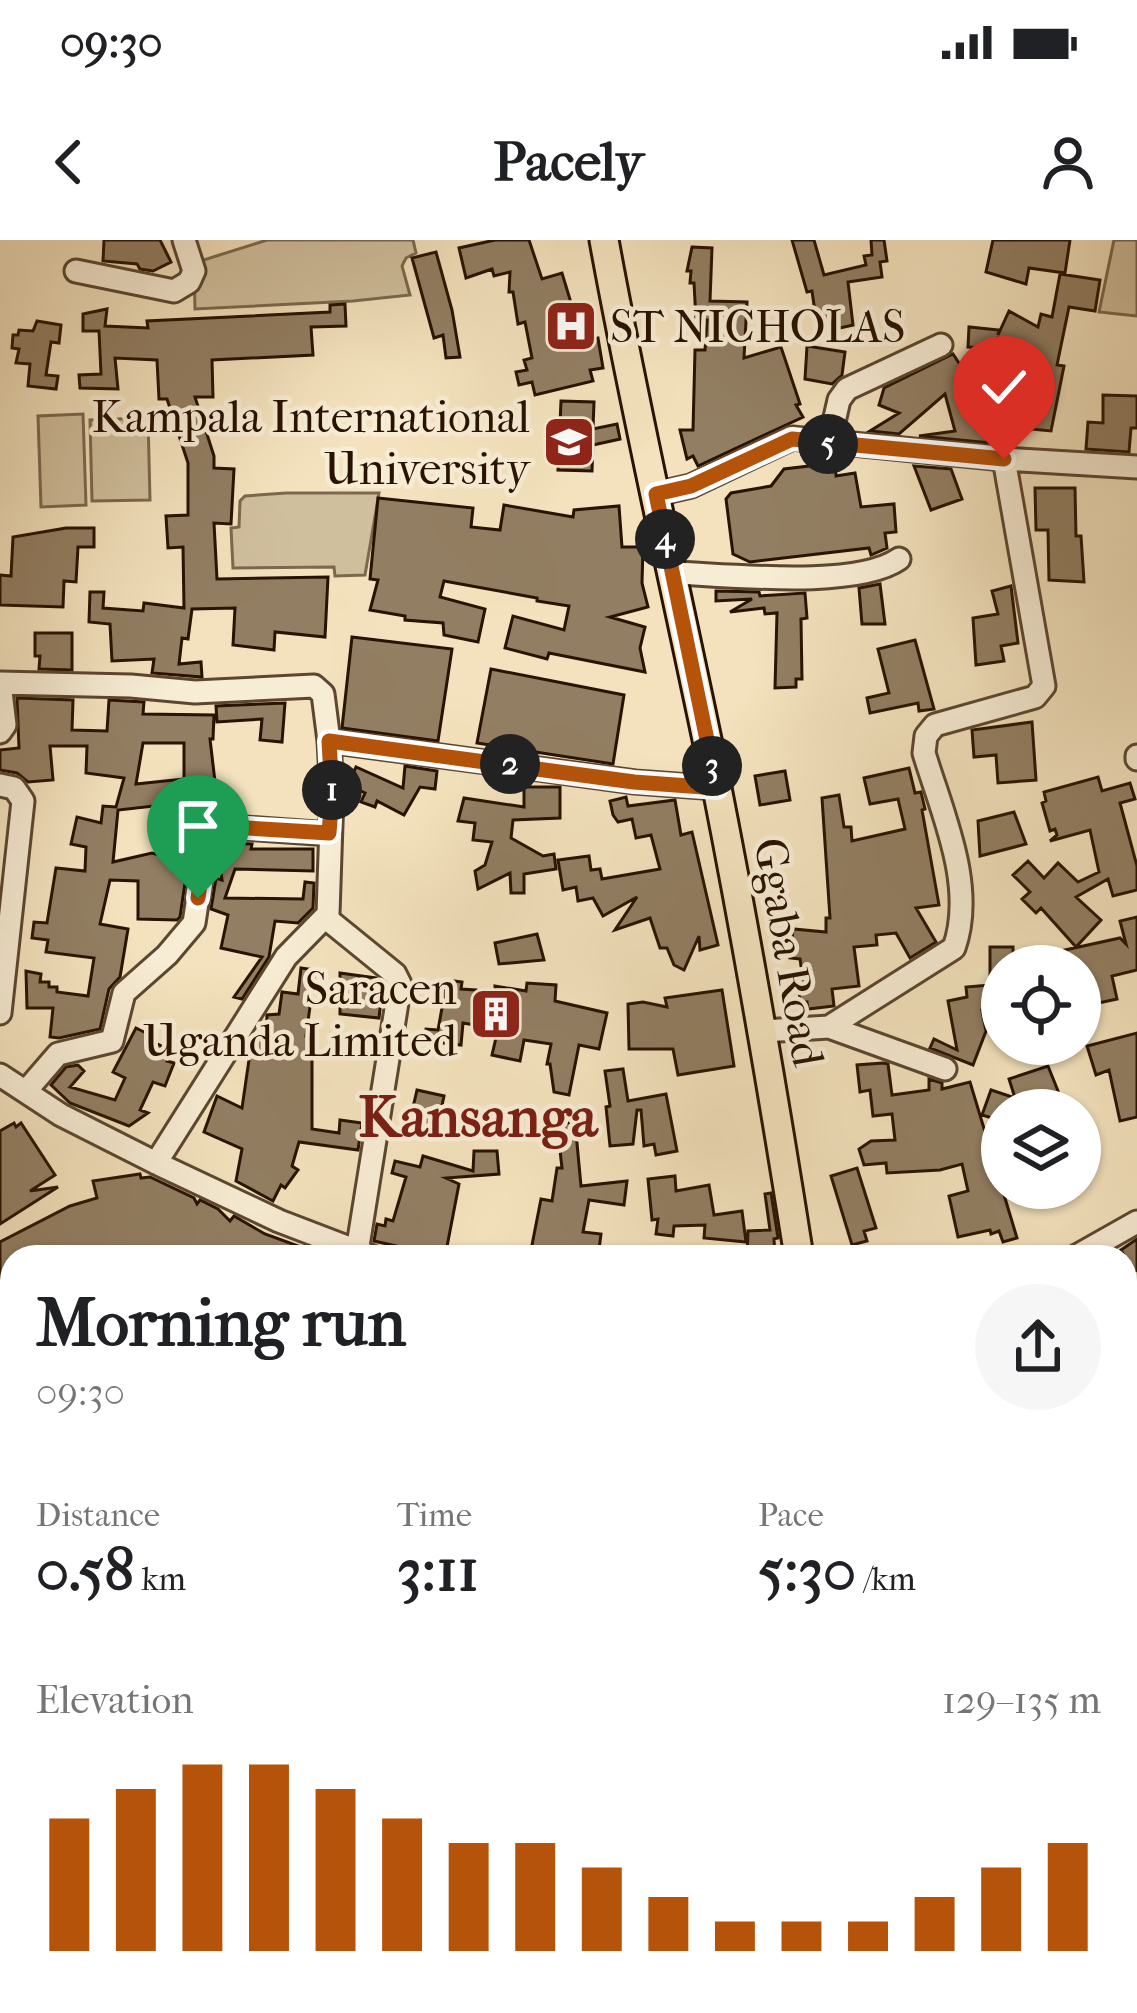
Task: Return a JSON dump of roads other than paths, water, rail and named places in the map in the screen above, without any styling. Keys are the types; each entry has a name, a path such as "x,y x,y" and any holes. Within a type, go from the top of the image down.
{"main road":[{"name":"Ggaba Road","path":"604,240 717,788 797,1245"}],"street":[{"path":"76,271 174,291 192,277 184,240"},
{"path":"829,444 839,400 847,389 941,345"},
{"path":"656,494 691,486 792,439 1137,467"},
{"path":"763,1031 829,1027 954,948 962,927 962,896 924,753 926,736 935,725 1035,697 1044,686 1004,459"},
{"path":"673,573 856,574 882,571 899,559"},
{"path":"0,732 5,725 0,683 195,692 314,686 322,694 332,794 326,918 286,957 156,1162"},
{"path":"329,741 634,782 717,788"},
{"path":"0,785 14,788 23,801 0,1013"},
{"path":"0,1101 24,1089 58,1054 112,1041 124,993 194,923 205,851 213,830 329,833"},
{"path":"326,918 395,974 400,984 366,1245"},
{"path":"829,1027 921,1071 945,1069"},
{"path":"0,1075 61,1114 156,1162 339,1245"},
{"path":"1096,1245 1137,1222"}],"place":[{"name":"ST NICHOLAS","path":"571,326"},
{"name":"Kampala International University","path":"569,442"},
{"name":"Saracen Uganda Limited","path":"496,1014"}],"district":[{"name":"Kansanga","path":"478,1116"}]}
